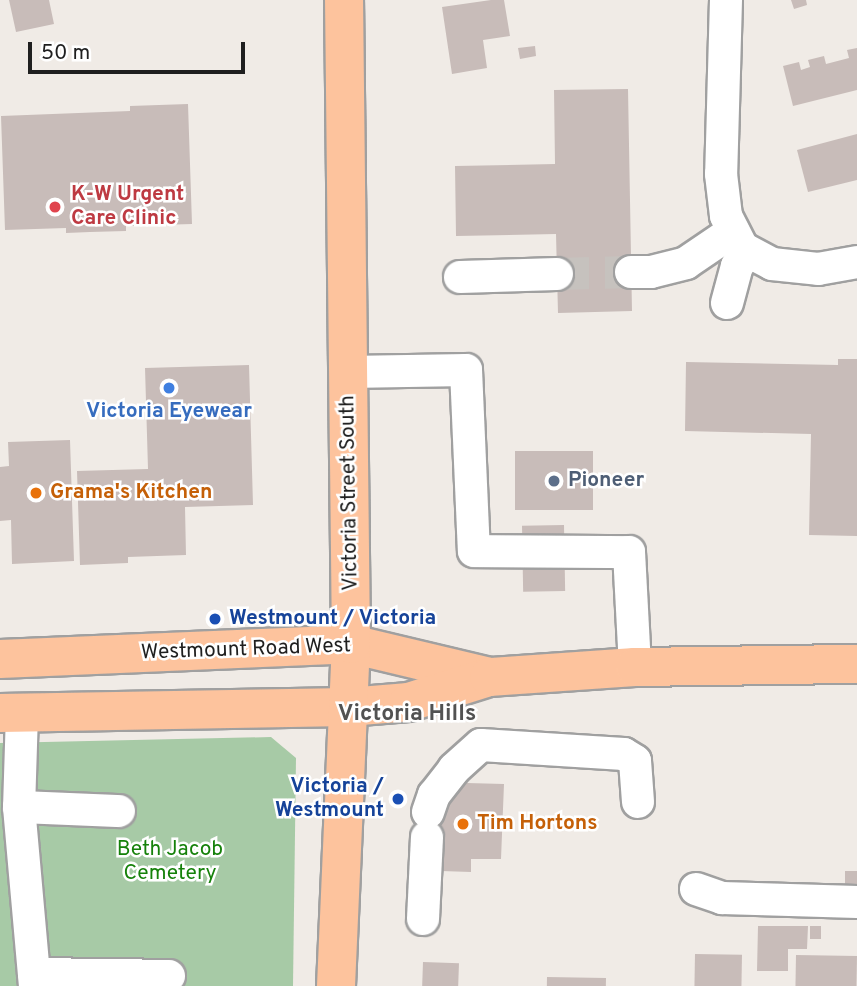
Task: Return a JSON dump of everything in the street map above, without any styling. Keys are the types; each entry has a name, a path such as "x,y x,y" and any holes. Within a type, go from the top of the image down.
{"main road":[{"name":"Victoria Street South","path":"335,986 351,644 344,0"},
{"name":"Westmount Road West","path":"0,659 351,644 489,677"},
{"name":"Westmount Road West","path":"11,713 348,707 409,702 489,677 635,667 857,664"}],"street":[{"path":"726,0 721,174 726,216 741,242 772,264 818,270 857,262"},
{"path":"631,272 651,271 685,263 741,242"},
{"path":"727,303 741,242"},
{"path":"460,277 557,274"},
{"path":"349,372 466,370 474,551 629,552 635,667"},
{"path":"11,713 35,980 169,976"},
{"path":"423,919 428,824 434,795 454,769 481,746 624,754 635,761 638,802"},
{"path":"19,807 119,811"},
{"path":"696,889 722,898 857,902"}],"green space":[{"name":"Beth Jacob Cemetery","path":"271,737 296,758 293,986 0,986 0,743"}],"building":[{"path":"9,0 49,0 54,24 16,32"},
{"path":"504,0 510,36 483,40 487,68 452,74 442,7"},
{"path":"791,0 806,0 807,5 794,9"},
{"path":"535,46 536,56 520,59 518,48"},
{"path":"857,48 857,90 793,106 783,66 799,62 801,70 810,67 808,60 824,56 826,64 849,58 847,50"},
{"path":"628,89 632,311 558,313 556,234 456,236 455,166 555,164 554,90"},
{"path":"188,104 192,224 126,226 126,231 66,233 66,228 5,230 1,116 130,111 130,106"},
{"path":"857,134 857,180 808,192 797,150"},
{"path":"838,359 857,359 857,536 809,535 811,434 685,431 686,362 838,365"},
{"path":"249,365 253,505 185,507 186,555 128,557 128,563 80,565 77,471 148,469 145,368"},
{"name":"Grama's Kitchen","path":"70,440 74,561 12,564 11,520 0,521 0,467 9,466 8,442"},
{"name":"Pioneer","path":"515,451 593,451 593,510 515,510"},
{"path":"564,525 565,591 523,592 522,526"},
{"name":"Tim Hortons","path":"467,783 504,784 501,859 471,859 471,872 441,871 422,837 438,812"},
{"path":"845,871 857,871 857,892 845,892"},
{"path":"758,926 808,926 807,949 788,949 788,971 757,971"},
{"path":"810,926 821,926 821,939 810,939"},
{"path":"695,954 742,955 741,986 694,986"},
{"path":"796,955 857,956 856,986 795,986"},
{"path":"423,962 459,963 458,986 422,986"},
{"path":"547,977 606,978 606,986 547,986"}],"tunnel":[{"path":"557,274 631,272"}],"place":[{"name":"K-W Urgent Care Clinic","path":"55,207"},
{"name":"Victoria Eyewear","path":"169,388"},
{"name":"Pioneer","path":"554,481"},
{"name":"Grama's Kitchen","path":"36,493"},
{"name":"Westmount / Victoria","path":"215,619"},
{"name":"Victoria / Westmount","path":"398,799"},
{"name":"Tim Hortons","path":"463,824"}],"district":[{"name":"Victoria Hills","path":"407,715"}]}
